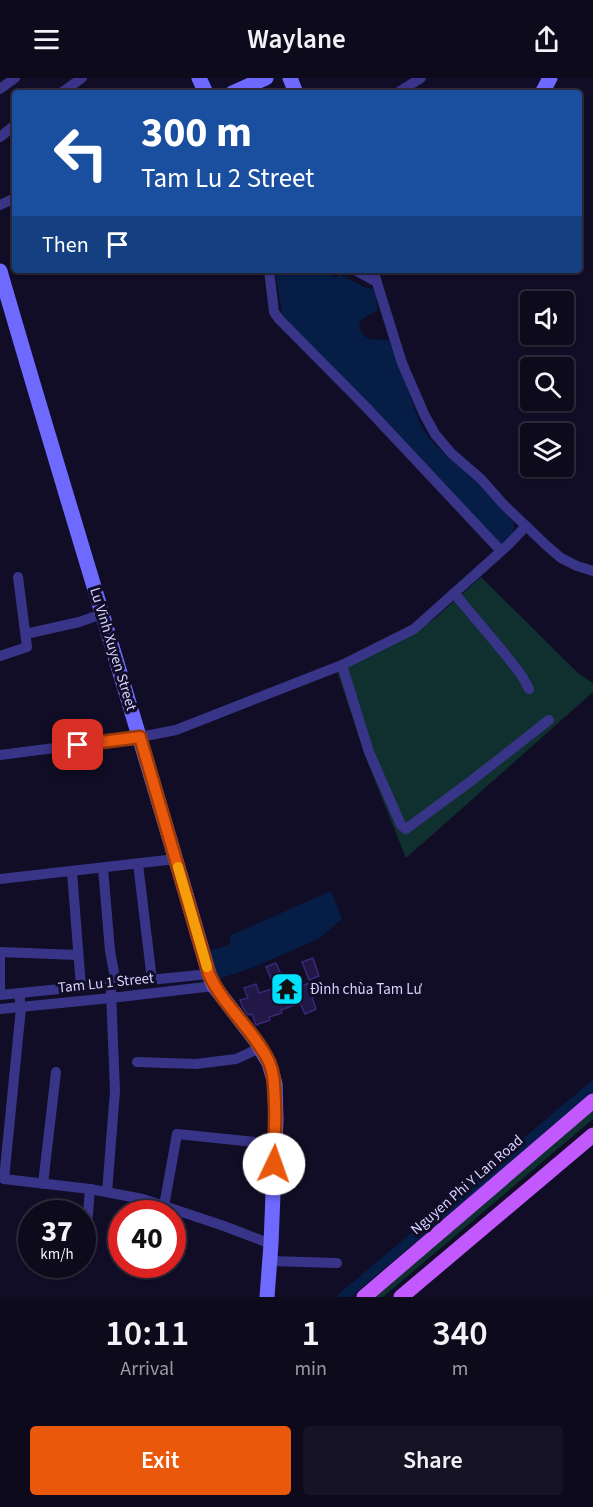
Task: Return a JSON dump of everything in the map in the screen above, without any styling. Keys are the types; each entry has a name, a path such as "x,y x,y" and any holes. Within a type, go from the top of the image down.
{"main road":[{"name":"Nguyen Phi Y Lan Road","path":"364,1297 593,1101"},
{"path":"401,1297 593,1135"}],"street":[{"path":"0,89 15,78"},
{"path":"65,90 82,78"},
{"path":"251,85 266,78"},
{"path":"402,90 421,78"},
{"name":"Lu Vinh Xuyen Street","path":"0,271 4,297 140,737 212,980 260,1048 269,1063 275,1084 276,1119 267,1297"},
{"path":"269,273 274,312 279,319 504,548"},
{"path":"360,273 377,282"},
{"path":"374,273 402,363 435,434 451,453 481,479 504,505 561,558 593,571"},
{"path":"0,755 177,730 342,664 414,628 526,526"},
{"path":"0,656 27,647 18,577"},
{"path":"454,593 505,654 529,689"},
{"path":"26,634 79,622 102,614"},
{"path":"342,664 369,752 401,825 406,829 549,720"},
{"path":"0,879 176,859"},
{"path":"138,864 152,980"},
{"path":"104,868 113,983 111,998 115,1091 107,1192"},
{"path":"72,872 81,987"},
{"path":"0,995 0,952 78,955"},
{"name":"Tam Lu 1 Street","path":"0,995 152,980 212,980"},
{"name":"Tam Lu 1 Street","path":"0,1009 111,998 212,980"},
{"path":"19,993 21,1008 4,1179 90,1189 146,1200"},
{"path":"137,1062 196,1064 236,1059 260,1048"},
{"path":"43,1184 56,1072"},
{"path":"165,1200 177,1134 274,1144"},
{"path":"89,1200 90,1189"},
{"path":"186,1213 271,1244"},
{"path":"270,1261 337,1263"}],"green space":[{"path":"481,577 579,674 593,683 593,692 406,858 367,761 337,671 409,636 433,620"},
{"path":"593,1109 593,1119 383,1297 372,1297"}],"water":[{"path":"275,273 328,273 336,278 340,274 364,287 374,289 378,310 362,320 360,330 364,336 369,338 390,341 421,426 427,435 479,484 514,523 514,531 503,543 501,544 282,315"},
{"path":"331,891 342,919 323,935 254,967 213,981 207,951 229,945 231,935"}],"building":[{"path":"313,958 319,976 309,980 302,962"},
{"path":"276,963 288,991 312,982 317,995 312,997 316,1009 305,1014 300,1003 281,1010 282,1013 269,1017 270,1020 256,1025 252,1014 248,1015 240,1000 248,998 244,988 256,984 259,993 275,988 266,967"}],"waterway":[{"path":"343,1297 593,1086"}],"slow traffic":[{"path":"178,867 207,967"}],"place":[{"name":"Đình chùa Tam Lư","path":"287,989"}],"route":[{"path":"78,745 140,737 209,974 214,986 256,1041 269,1063 275,1084 274,1164"}]}
